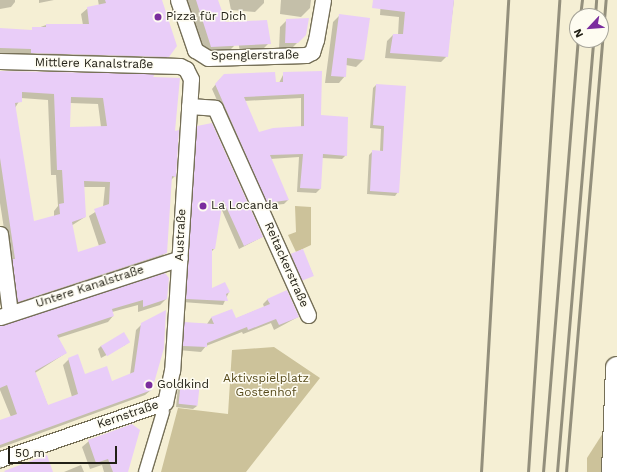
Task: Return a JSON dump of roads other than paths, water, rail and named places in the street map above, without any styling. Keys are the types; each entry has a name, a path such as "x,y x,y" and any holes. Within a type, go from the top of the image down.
{"highway":[{"path":"613,472 617,368"}],"street":[{"name":"Spenglerstraße","path":"178,0 195,50 208,58 306,55 312,52 316,40 323,0"},
{"name":"Mittlere Kanalstraße","path":"0,61 180,66 186,69"},
{"name":"Austraße","path":"145,472 164,407 172,370 191,79 186,69"},
{"name":"Reitackerstraße","path":"189,106 215,108 308,315"},
{"path":"0,234 5,315"},
{"name":"Untere Kanalstraße","path":"5,315 180,258"},
{"name":"Kernstraße","path":"0,459 164,407"}],"railway":[{"path":"481,472 508,0"},
{"path":"528,472 559,0"},
{"path":"581,8 582,0"},
{"path":"596,0 596,8"},
{"path":"566,472 606,0"},
{"path":"543,472 577,48"},
{"path":"557,472 592,48"}],"place":[{"name":"Pizza für Dich","path":"158,17"},
{"name":"La Locanda","path":"203,206"},
{"name":"Goldkind","path":"149,385"}],"park label":[{"name":"Aktivspielplatz Gostenhof","path":"266,386"}]}
